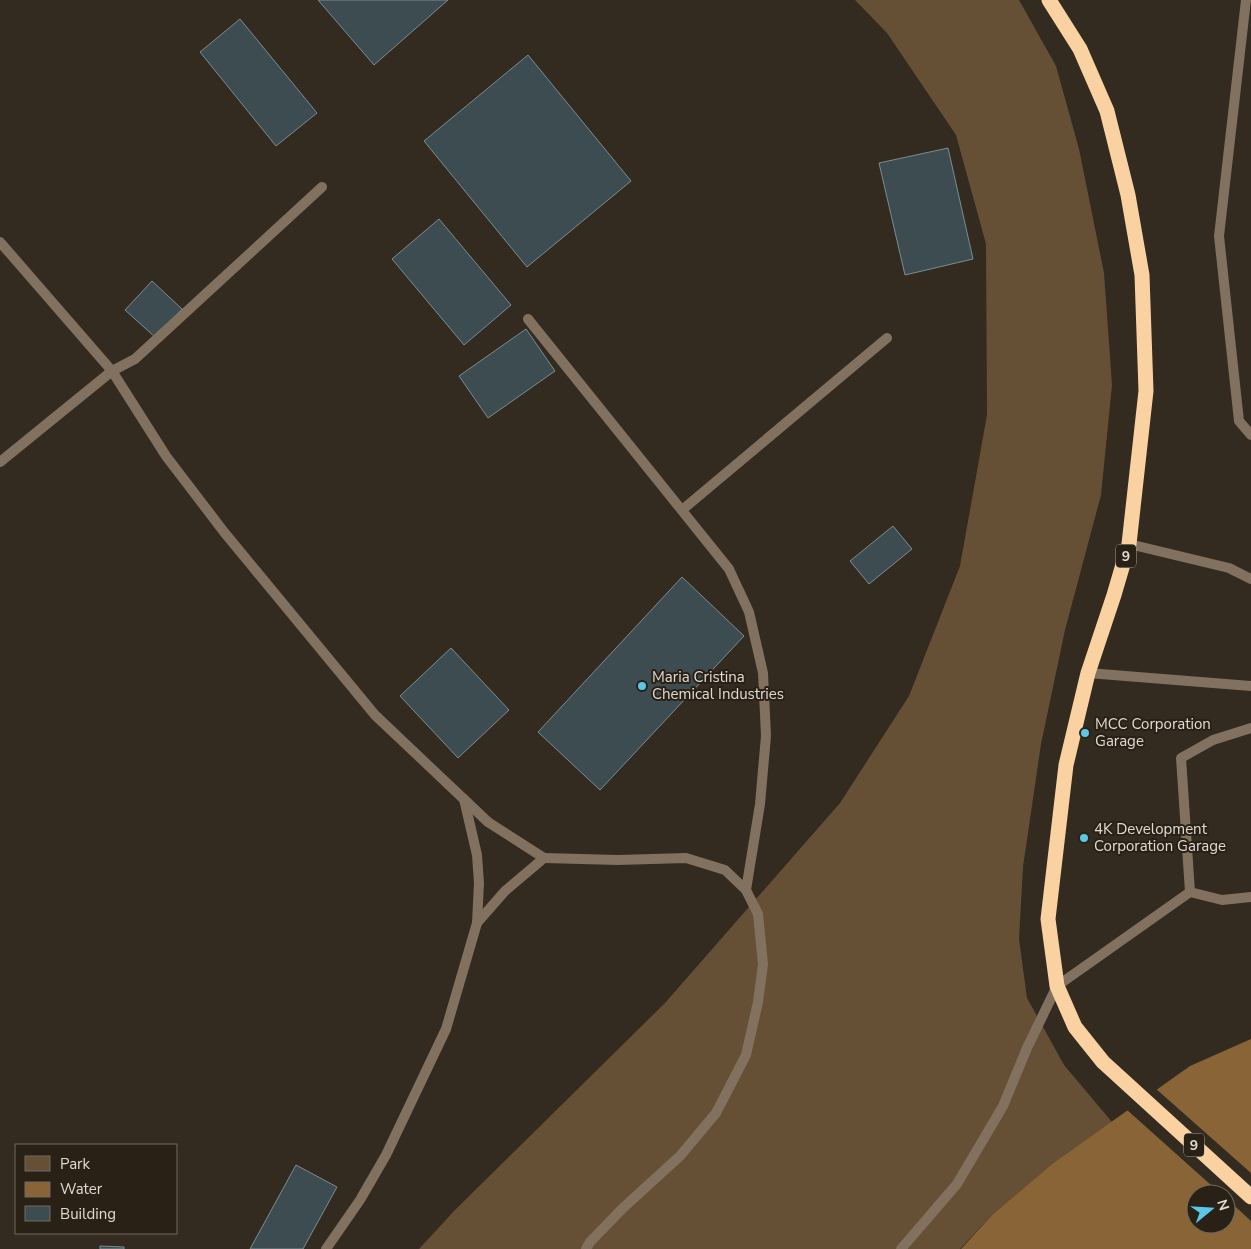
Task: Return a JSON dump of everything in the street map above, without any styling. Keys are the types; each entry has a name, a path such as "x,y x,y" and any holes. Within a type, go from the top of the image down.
{"highway":[{"name":"9","path":"1049,0 1080,49 1107,111 1128,195 1142,275 1146,391 1129,544 1088,673 1066,766 1048,919 1057,986 1075,1028 1103,1062 1251,1197"}],"lane":[{"path":"1246,0 1219,236 1239,421 1251,434"},
{"path":"0,462 112,371 135,359 322,187"},
{"path":"0,242 112,371 166,456 230,540 375,715 488,822 544,858 618,860 686,858 726,870 746,890 758,914 762,964 758,1002 746,1055 716,1113 680,1156 623,1208 590,1242 586,1249"},
{"path":"528,319 729,569 749,612 762,673 766,736 760,804 746,890"},
{"path":"682,510 887,338"},
{"path":"1129,544 1229,568 1251,579"},
{"path":"1088,673 1251,686"},
{"path":"1190,892 1181,758 1213,740 1251,728"},
{"path":"326,1249 360,1200 386,1155 446,1029 477,923 479,883 477,855 463,798"},
{"path":"477,923 505,891 544,858"},
{"path":"901,1249 957,1184 1004,1106 1027,1048 1057,986 1190,892 1222,900 1251,897"}],"green space":[{"path":"855,0 1019,0 1056,66 1079,149 1104,273 1112,385 1101,495 1065,630 1041,744 1023,867 1019,939 1027,998 1064,1065 1112,1122 1052,1164 993,1214 960,1249 419,1249 455,1210 665,1003 840,803 909,696 960,566 987,415 986,244 956,135 887,33"}],"water":[{"path":"1251,1039 1251,1249 961,1249 993,1214 1052,1164 1190,1066"}],"pier":[{"path":"1155,1088 1251,1173 1251,1221 1236,1207 1236,1184 1210,1184 1126,1109"}],"building":[{"path":"318,0 448,0 374,65"},
{"path":"240,19 317,113 276,146 200,52"},
{"path":"528,55 631,181 527,267 424,141"},
{"path":"948,148 973,259 905,275 879,163"},
{"path":"439,219 511,305 464,345 392,259"},
{"path":"152,281 182,309 155,337 125,310"},
{"path":"526,329 555,371 488,418 459,376"},
{"path":"893,526 912,549 869,584 850,561"},
{"path":"682,577 744,636 600,790 538,732"},
{"path":"451,648 509,710 458,758 400,696"},
{"path":"296,1165 337,1187 303,1249 250,1249"},
{"path":"100,1246 124,1247 124,1249 100,1249"}],"place":[{"name":"Maria Cristina Chemical Industries","path":"642,686"},
{"name":"MCC Corporation Garage","path":"1085,733"},
{"name":"4K Development Corporation Garage","path":"1084,838"}]}
